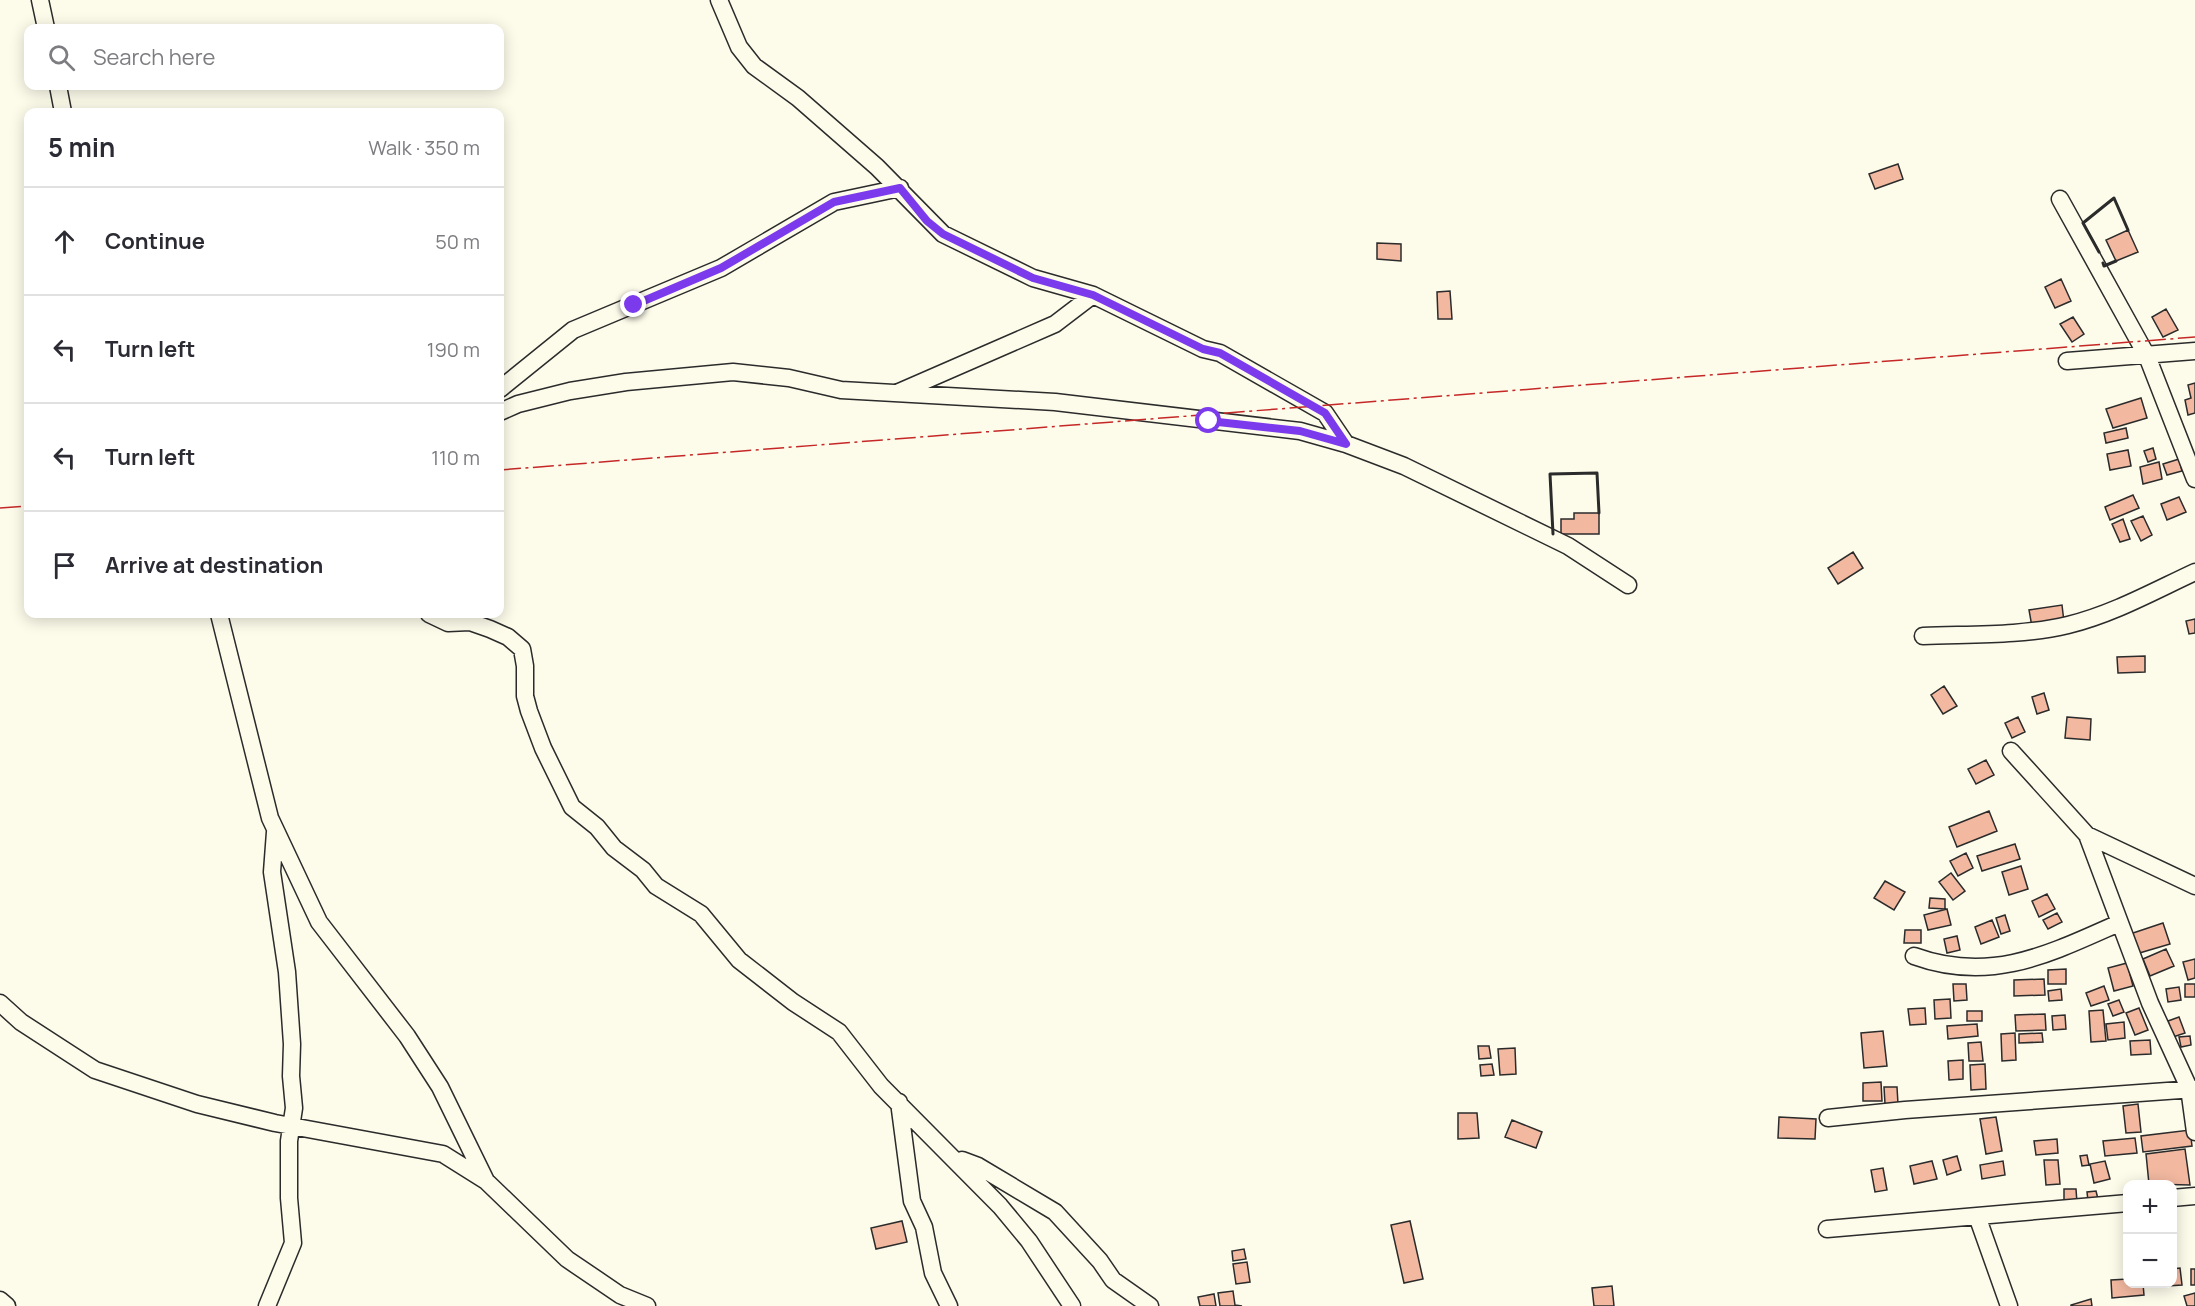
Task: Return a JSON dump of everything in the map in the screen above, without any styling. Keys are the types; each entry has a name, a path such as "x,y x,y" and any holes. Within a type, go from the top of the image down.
{"street":[{"path":"40,0 45,24"},
{"path":"719,0 739,47 754,66 798,98 900,188 927,221 943,234 1033,278 1093,295 1203,349 1220,353 1325,413 1346,444"},
{"path":"59,90 62,108"},
{"path":"504,385 573,330 721,268 834,202 900,188"},
{"path":"2060,199 2147,356 2195,479"},
{"path":"895,393 1055,324 1093,295"},
{"path":"2067,361 2195,351"},
{"path":"504,410 518,404 570,391 626,382 733,372 789,378 842,390 1055,402 1300,431 1346,444 1404,466 1568,546 1628,585"},
{"path":"1923,636 2032,631 2069,625 2113,610 2195,572"},
{"path":"220,618 270,818 319,922 413,1044 440,1087 486,1181"},
{"path":"437,618 448,623 470,622 490,629 508,637 522,649 528,711 572,807 597,827 614,848 643,870 656,886 701,914 739,960 793,1002 839,1032 881,1086 899,1102 920,1128 951,1156 1019,1229 1072,1306"},
{"path":"2011,752 2087,835 2195,886"},
{"path":"267,1306 293,1243 289,1198 291,1126 294,1108 291,1076 292,1044 287,972 272,872 276,830"},
{"path":"2087,835 2150,1003 2192,1089 2195,1132"},
{"path":"1914,956 1941,966 1981,969 2022,962 2060,949 2119,923"},
{"path":"0,1003 21,1022 95,1070 197,1104 291,1126 442,1154 486,1181 567,1259 620,1295 647,1306"},
{"path":"1828,1118 2192,1089"},
{"path":"899,1102 912,1201 924,1227 933,1273 949,1306"},
{"path":"951,1156 978,1166 1055,1212 1100,1261 1113,1280 1150,1306"},
{"path":"2177,1198 2195,1196"},
{"path":"1827,1229 2123,1203"},
{"path":"1977,1216 2009,1306"},
{"path":"0,1300 7,1306"}],"building":[{"path":"1898,164 1903,179 1875,189 1869,174"},
{"path":"2128,230 2138,252 2116,261 2106,240"},
{"path":"1377,243 1401,244 1401,261 1377,259"},
{"path":"2061,279 2071,301 2055,308 2045,287"},
{"path":"1450,291 1452,319 1438,319 1437,292"},
{"path":"2166,309 2178,330 2163,337 2152,317"},
{"path":"2073,317 2084,334 2072,342 2060,324"},
{"path":"2195,383 2195,413 2188,415 2185,400 2191,398 2188,385"},
{"path":"2141,398 2147,418 2113,428 2106,409"},
{"path":"2126,428 2128,438 2106,443 2104,433"},
{"path":"2153,448 2156,459 2148,462 2144,451"},
{"path":"2128,450 2131,466 2110,470 2107,454"},
{"path":"2179,459 2182,471 2167,475 2163,464"},
{"path":"2159,462 2162,479 2143,484 2140,467"},
{"path":"2133,495 2139,508 2110,520 2105,507"},
{"path":"2179,497 2186,512 2167,520 2161,504"},
{"path":"1574,513 1599,513 1599,534 1561,534 1561,519 1574,519"},
{"path":"2143,516 2152,535 2141,541 2131,521"},
{"path":"2123,519 2130,539 2120,542 2112,524"},
{"path":"1853,552 1863,568 1838,584 1828,568"},
{"path":"2062,605 2064,622 2032,627 2029,610"},
{"path":"2195,619 2195,633 2189,634 2186,621"},
{"path":"2145,656 2145,672 2118,673 2117,657"},
{"path":"1944,686 1957,706 1943,714 1931,695"},
{"path":"2044,693 2049,710 2037,714 2032,697"},
{"path":"2018,717 2025,732 2012,738 2005,723"},
{"path":"2067,717 2091,719 2090,740 2065,738"},
{"path":"1986,760 1994,775 1976,784 1968,769"},
{"path":"1989,811 1997,831 1957,847 1949,827"},
{"path":"2015,844 2020,859 1982,871 1977,856"},
{"path":"1966,853 1973,868 1958,876 1950,861"},
{"path":"2021,866 2028,889 2009,895 2002,872"},
{"path":"1951,873 1965,891 1953,900 1939,882"},
{"path":"1885,881 1905,892 1894,910 1874,898"},
{"path":"2047,894 2055,909 2039,917 2032,901"},
{"path":"1930,898 1945,899 1945,909 1929,908"},
{"path":"1947,909 1951,925 1928,930 1924,915"},
{"path":"2057,913 2062,922 2048,929 2043,920"},
{"path":"2005,915 2010,931 2001,934 1996,918"},
{"path":"1992,920 1999,937 1981,944 1975,927"},
{"path":"2163,923 2170,944 2136,954 2130,934"},
{"path":"1905,930 1921,930 1921,943 1904,943"},
{"path":"1957,936 1960,950 1947,953 1944,939"},
{"path":"2166,949 2174,966 2150,976 2143,959"},
{"path":"2195,959 2195,978 2188,980 2183,962"},
{"path":"2127,963 2133,986 2114,991 2108,968"},
{"path":"2066,969 2066,984 2048,984 2048,970"},
{"path":"2044,979 2045,995 2014,996 2014,980"},
{"path":"1953,984 1966,984 1967,1000 1954,1001"},
{"path":"2185,984 2195,984 2195,997 2185,997"},
{"path":"2104,986 2109,1000 2091,1006 2086,993"},
{"path":"2179,987 2181,1000 2168,1002 2166,989"},
{"path":"2061,989 2062,1000 2049,1001 2048,991"},
{"path":"1950,999 1951,1018 1935,1019 1934,1000"},
{"path":"2119,1000 2124,1012 2113,1016 2108,1004"},
{"path":"1925,1008 1926,1024 1910,1025 1908,1009"},
{"path":"2139,1008 2148,1030 2135,1035 2126,1013"},
{"path":"2103,1010 2106,1041 2091,1042 2089,1011"},
{"path":"1967,1011 1982,1011 1982,1021 1967,1021"},
{"path":"2045,1014 2046,1030 2016,1031 2015,1015"},
{"path":"2065,1015 2066,1029 2053,1030 2052,1016"},
{"path":"2179,1017 2185,1033 2173,1037 2168,1021"},
{"path":"2124,1022 2125,1038 2108,1040 2106,1024"},
{"path":"1977,1024 1978,1036 1948,1039 1947,1026"},
{"path":"1883,1031 1887,1066 1864,1068 1861,1033"},
{"path":"2015,1033 2016,1060 2002,1061 2001,1034"},
{"path":"2042,1033 2043,1042 2019,1043 2019,1034"},
{"path":"2190,1036 2191,1045 2181,1047 2179,1037"},
{"path":"2150,1040 2151,1054 2131,1055 2130,1041"},
{"path":"1981,1042 1983,1061 1969,1061 1968,1043"},
{"path":"1478,1046 1489,1046 1491,1058 1479,1059"},
{"path":"1515,1048 1516,1074 1500,1075 1498,1049"},
{"path":"1963,1060 1963,1079 1949,1080 1948,1061"},
{"path":"1492,1064 1494,1075 1481,1076 1480,1065"},
{"path":"1985,1064 1986,1089 1971,1090 1970,1065"},
{"path":"1881,1082 1882,1101 1863,1101 1863,1083"},
{"path":"1884,1087 1897,1087 1898,1104 1885,1104"},
{"path":"2138,1104 2141,1132 2126,1133 2123,1106"},
{"path":"1458,1113 1477,1113 1479,1138 1458,1139"},
{"path":"1779,1117 1816,1119 1815,1139 1778,1138"},
{"path":"1996,1117 2002,1151 1986,1154 1980,1119"},
{"path":"1512,1120 1542,1132 1536,1148 1505,1137"},
{"path":"2190,1130 2192,1146 2143,1152 2141,1136"},
{"path":"2135,1138 2137,1153 2105,1156 2103,1141"},
{"path":"2057,1139 2058,1153 2036,1155 2034,1141"},
{"path":"2185,1149 2190,1185 2177,1185 2177,1180 2149,1180 2146,1154"},
{"path":"2087,1155 2089,1165 2082,1166 2080,1156"},
{"path":"1957,1156 1961,1170 1947,1175 1943,1160"},
{"path":"2044,1160 2058,1160 2060,1184 2046,1185"},
{"path":"1932,1161 1937,1179 1914,1184 1910,1166"},
{"path":"2003,1161 2005,1175 1982,1179 1980,1165"},
{"path":"2105,1161 2110,1179 2094,1183 2090,1164"},
{"path":"1883,1168 1887,1190 1875,1192 1871,1170"},
{"path":"2064,1189 2076,1189 2077,1203 2064,1203"},
{"path":"2096,1191 2098,1199 2088,1201 2087,1192"},
{"path":"902,1221 907,1242 876,1249 871,1228"},
{"path":"1410,1221 1423,1279 1404,1283 1391,1225"},
{"path":"1244,1249 1246,1259 1233,1261 1232,1251"},
{"path":"1247,1262 1250,1282 1236,1284 1233,1264"},
{"path":"2177,1268 2180,1268 2182,1285 2177,1285"},
{"path":"2191,1269 2195,1269 2195,1285 2191,1285"},
{"path":"2123,1279 2123,1288 2143,1288 2144,1295 2112,1298 2111,1280"},
{"path":"1612,1286 1614,1306 1594,1306 1592,1288"},
{"path":"1233,1291 1235,1305 1242,1306 1220,1306 1218,1293"},
{"path":"2195,1293 2195,1306 2187,1306 2184,1296"},
{"path":"1214,1294 1216,1306 1200,1306 1198,1297"},
{"path":"2091,1299 2092,1306 2071,1306 2071,1305"}],"wall":[{"path":"2099,252 2083,223 2114,198 2128,230"},
{"path":"2103,263 2104,266 2116,261"},
{"path":"1553,534 1550,474 1597,473 1599,513"}],"power":[{"path":"504,470 2195,337"},
{"path":"0,508 24,506"}],"route":[{"path":"634,305 721,268 834,202 900,188 927,221 943,234 992,260 1033,278 1093,295 1203,349 1220,353 1325,413 1346,444 1300,431 1209,421"}]}
